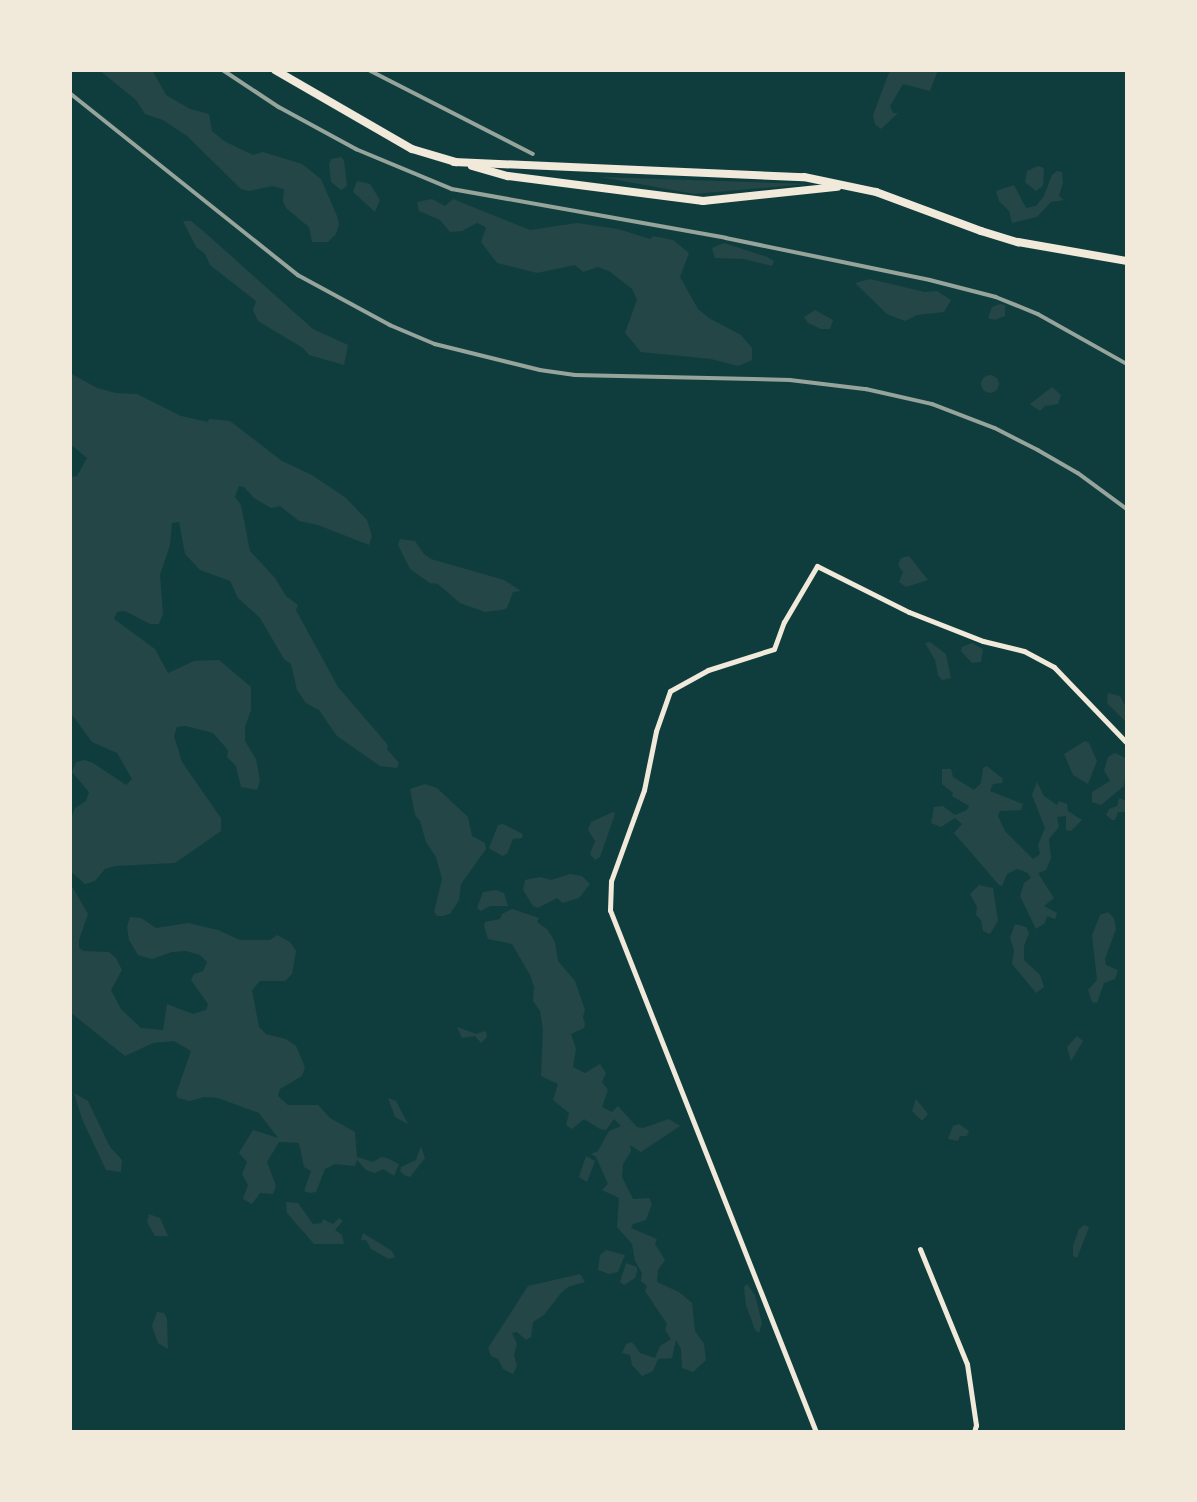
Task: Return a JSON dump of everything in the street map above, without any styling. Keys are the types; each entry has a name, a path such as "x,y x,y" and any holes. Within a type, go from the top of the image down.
{"main road":[{"path":"275,70 412,149 508,176 579,182 703,201 847,186"},
{"path":"454,162 791,176 847,186 895,199 981,232 1018,242 1127,261"}],"street":[{"path":"816,1432 610,910 611,881 644,790 656,732 670,691 708,670 774,649 784,622 817,566 909,612 983,641 1024,651 1054,667 1127,743"},
{"path":"920,1249 967,1364 976,1425 974,1432"}],"shaded area":[{"path":"99,70 152,70 166,95 190,109 209,114 212,131 224,141 253,155 263,152 302,164 321,179 337,216 339,224 336,234 328,242 312,242 309,227 286,208 283,202 284,189 272,186 249,191 241,189 187,136 163,120 145,114 136,100"},
{"path":"890,70 938,70 930,91 903,84 890,106 893,113 898,113 881,129 875,124 873,115"},
{"path":"341,157 344,160 347,186 341,190 331,182 329,165 331,159"},
{"path":"1038,166 1044,168 1043,186 1036,191 1025,182 1027,171"},
{"path":"1057,171 1062,172 1063,183 1059,196 1064,200 1051,202 1037,217 1012,223 1009,211 999,201 996,191 1014,185 1026,208 1036,206 1044,196 1052,175"},
{"path":"601,177 807,184 694,194"},
{"path":"357,181 370,184 380,200 375,212 353,192"},
{"path":"432,199 445,206 453,199 530,230 577,223 618,229 650,239 653,236 673,240 689,253 680,277 698,309 741,335 752,348 752,360 738,366 711,359 641,352 625,333 637,300 632,289 609,271 598,267 583,272 575,265 537,273 497,263 481,242 486,228 482,225 477,223 462,231 450,232 440,220 419,211 417,202"},
{"path":"183,221 191,221 202,230 313,329 348,345 344,365 309,355 303,348 258,321 253,310 256,301 210,265 205,254 196,247"},
{"path":"724,243 767,257 774,261 772,266 744,259 715,258 712,248"},
{"path":"870,279 925,292 937,291 951,300 944,312 917,315 905,321 887,314 855,283"},
{"path":"1005,305 1005,316 995,320 988,318 992,307"},
{"path":"815,310 833,320 830,329 821,329 808,323 804,317"},
{"path":"70,373 97,388 116,393 137,394 181,416 208,422 209,419 230,421 282,461 312,475 346,498 367,520 372,536 369,545 318,525 299,521 280,506 271,508 254,498 244,487 239,486 235,497 241,505 250,551 275,578 286,596 298,605 296,610 338,687 388,745 387,749 399,763 397,768 380,766 337,736 319,710 306,703 297,690 291,664 284,659 260,618 238,598 230,581 200,570 185,554 179,522 172,523 170,545 160,575 163,614 159,624 150,624 125,611 117,612 114,619 155,649 168,673 194,661 219,660 251,687 251,710 245,727 245,741 256,759 260,780 257,790 241,787 236,766 227,757 228,750 213,733 186,726 177,727 174,736 182,762 221,818 221,831 175,863 115,866 105,869 95,881 85,884 70,871 70,821 75,808 86,801 89,792 72,772 76,762 85,760 93,763 126,785 132,779 117,753 92,742 70,712 70,477 77,476 87,458 70,444"},
{"path":"986,375 994,375 999,384 997,391 986,393 981,388 981,380"},
{"path":"1052,387 1061,395 1058,404 1045,406 1040,411 1030,404"},
{"path":"400,539 415,541 431,559 504,580 521,591 513,592 507,608 501,610 485,612 460,603 438,584 430,583 410,569 398,545"},
{"path":"909,556 928,580 906,587 899,582 903,572 898,565 901,558"},
{"path":"930,642 946,654 951,678 942,680 938,675 935,660 925,643"},
{"path":"972,643 983,649 981,662 972,663 961,651 962,647"},
{"path":"1108,693 1120,696 1127,709 1127,723 1107,703"},
{"path":"1085,741 1089,743 1097,761 1088,784 1073,775 1064,754"},
{"path":"1115,753 1127,759 1124,786 1101,805 1092,802 1092,792 1110,781 1104,770 1108,757"},
{"path":"987,766 1003,779 1002,783 993,784 990,791 1023,804 1021,810 1000,811 998,816 1005,831 1033,859 1040,854 1038,845 1045,828 1032,795 1037,782 1044,796 1057,805 1059,801 1067,804 1068,811 1082,820 1071,831 1066,830 1066,816 1057,817 1059,827 1049,839 1051,858 1046,870 1038,873 1054,898 1044,906 1057,913 1055,919 1047,916 1045,923 1036,929 1020,896 1024,883 1031,878 1028,873 1017,869 1007,874 1002,886 999,885 954,833 962,824 955,818 941,827 931,823 934,807 943,806 955,815 967,810 969,806 952,796 953,793 942,784 942,769 951,769 953,777 974,790 981,783 983,768"},
{"path":"425,784 437,788 468,817 472,836 485,843 486,849 461,884 459,900 450,914 443,916 437,916 434,912 442,879 436,857 426,842 420,821 415,815 410,789"},
{"path":"1119,798 1127,801 1127,812 1118,812 1115,820 1112,820 1106,815 1109,809 1117,806"},
{"path":"613,812 615,814 600,857 595,860 590,854 595,841 588,830 591,822"},
{"path":"503,824 523,834 522,838 513,839 507,854 502,856 489,848 498,825"},
{"path":"570,874 582,876 590,884 579,898 563,903 557,898 538,908 533,906 523,890 525,880 540,877 551,880"},
{"path":"70,883 88,914 79,948 84,951 109,952 116,958 122,970 111,990 121,1009 141,1028 163,1030 167,1004 193,1014 206,1010 208,1004 191,980 194,974 203,971 207,962 200,955 186,951 172,952 152,959 138,955 129,940 127,927 130,917 141,918 156,928 188,923 218,930 240,940 270,940 277,935 290,942 296,951 292,974 285,981 260,981 252,990 259,1027 266,1034 286,1039 296,1046 305,1067 302,1076 280,1089 278,1096 288,1105 318,1105 330,1118 355,1132 357,1157 373,1162 381,1157 387,1158 399,1164 394,1176 383,1169 375,1173 366,1170 357,1160 355,1166 335,1164 325,1169 316,1192 310,1193 304,1191 311,1171 304,1167 299,1143 279,1142 267,1162 276,1186 273,1194 260,1193 252,1204 243,1199 248,1185 242,1174 247,1162 239,1153 253,1130 278,1138 259,1113 218,1098 204,1097 190,1101 178,1098 176,1094 191,1051 174,1041 153,1043 125,1056 70,1012"},
{"path":"979,885 993,888 998,921 990,934 983,931 981,920 976,915 977,907 970,894"},
{"path":"496,890 504,893 508,906 490,906 481,911 477,908 483,892"},
{"path":"512,909 539,918 537,922 547,929 555,942 558,961 575,981 585,1010 585,1024 584,1028 571,1034 576,1049 573,1067 585,1073 600,1064 606,1073 602,1082 608,1090 602,1107 612,1112 618,1106 637,1127 643,1128 669,1119 680,1126 641,1152 630,1145 631,1151 623,1164 622,1177 633,1199 649,1198 652,1204 646,1220 633,1224 631,1228 657,1239 655,1244 665,1260 658,1270 657,1282 679,1292 692,1303 695,1331 704,1344 706,1360 693,1372 682,1368 681,1349 676,1340 672,1358 658,1359 653,1371 642,1376 632,1365 630,1355 622,1353 626,1344 632,1342 640,1353 655,1358 660,1346 671,1339 665,1330 667,1324 645,1291 647,1286 641,1281 642,1273 635,1261 632,1244 617,1227 619,1198 602,1190 608,1184 596,1157 591,1154 598,1151 609,1131 621,1126 614,1119 606,1130 600,1129 584,1119 572,1129 566,1125 569,1113 553,1100 558,1084 541,1076 543,1029 540,1011 533,1001 534,987 530,975 512,944 488,939 484,926 485,922 500,919 502,914"},
{"path":"1108,912 1114,918 1116,929 1105,959 1106,965 1118,970 1115,979 1104,983 1097,1003 1092,1002 1088,990 1097,980 1092,935 1100,915"},
{"path":"1015,924 1026,927 1029,933 1024,946 1024,960 1040,975 1044,987 1036,993 1012,964 1014,950 1010,938"},
{"path":"457,1027 476,1034 486,1031 487,1037 481,1043 475,1036 462,1038"},
{"path":"1077,1036 1083,1041 1071,1061 1067,1047"},
{"path":"74,1093 88,1101 110,1147 122,1160 121,1172 106,1170 82,1119"},
{"path":"388,1098 396,1101 408,1124 395,1117"},
{"path":"916,1099 928,1114 922,1121 912,1111"},
{"path":"959,1124 969,1131 967,1136 960,1136 958,1141 948,1139 953,1126"},
{"path":"421,1146 425,1158 410,1177 404,1175 400,1171 401,1167 416,1160"},
{"path":"586,1156 595,1161 587,1182 579,1177"},
{"path":"286,1202 298,1203 313,1224 322,1223 323,1219 333,1224 339,1218 343,1221 335,1230 342,1235 344,1244 314,1244 287,1213"},
{"path":"149,1214 160,1218 168,1236 155,1236 147,1222"},
{"path":"1084,1225 1089,1227 1077,1258 1073,1256 1073,1246 1079,1229"},
{"path":"363,1233 392,1251 395,1257 389,1259 371,1249 366,1240 361,1240"},
{"path":"606,1250 625,1255 618,1272 609,1274 598,1270 600,1255"},
{"path":"626,1263 637,1267 637,1271 635,1278 624,1285 620,1282"},
{"path":"580,1274 585,1282 568,1287 561,1293 544,1315 533,1322 531,1337 526,1340 517,1332 512,1333 517,1344 514,1355 517,1366 513,1374 503,1369 498,1359 491,1356 488,1348 528,1286"},
{"path":"747,1284 755,1295 762,1323 759,1333 755,1330 746,1305 744,1287"},
{"path":"157,1312 164,1313 167,1319 168,1349 158,1343 152,1326"}],"railway":[{"path":"223,70 279,107 356,149 452,189 726,238 930,280 996,297 1038,314 1127,364"},
{"path":"369,70 533,154"},
{"path":"70,93 298,275 390,325 435,344 540,370 575,375 790,380 866,389 932,404 995,428 1038,450 1078,473 1127,509"}]}
